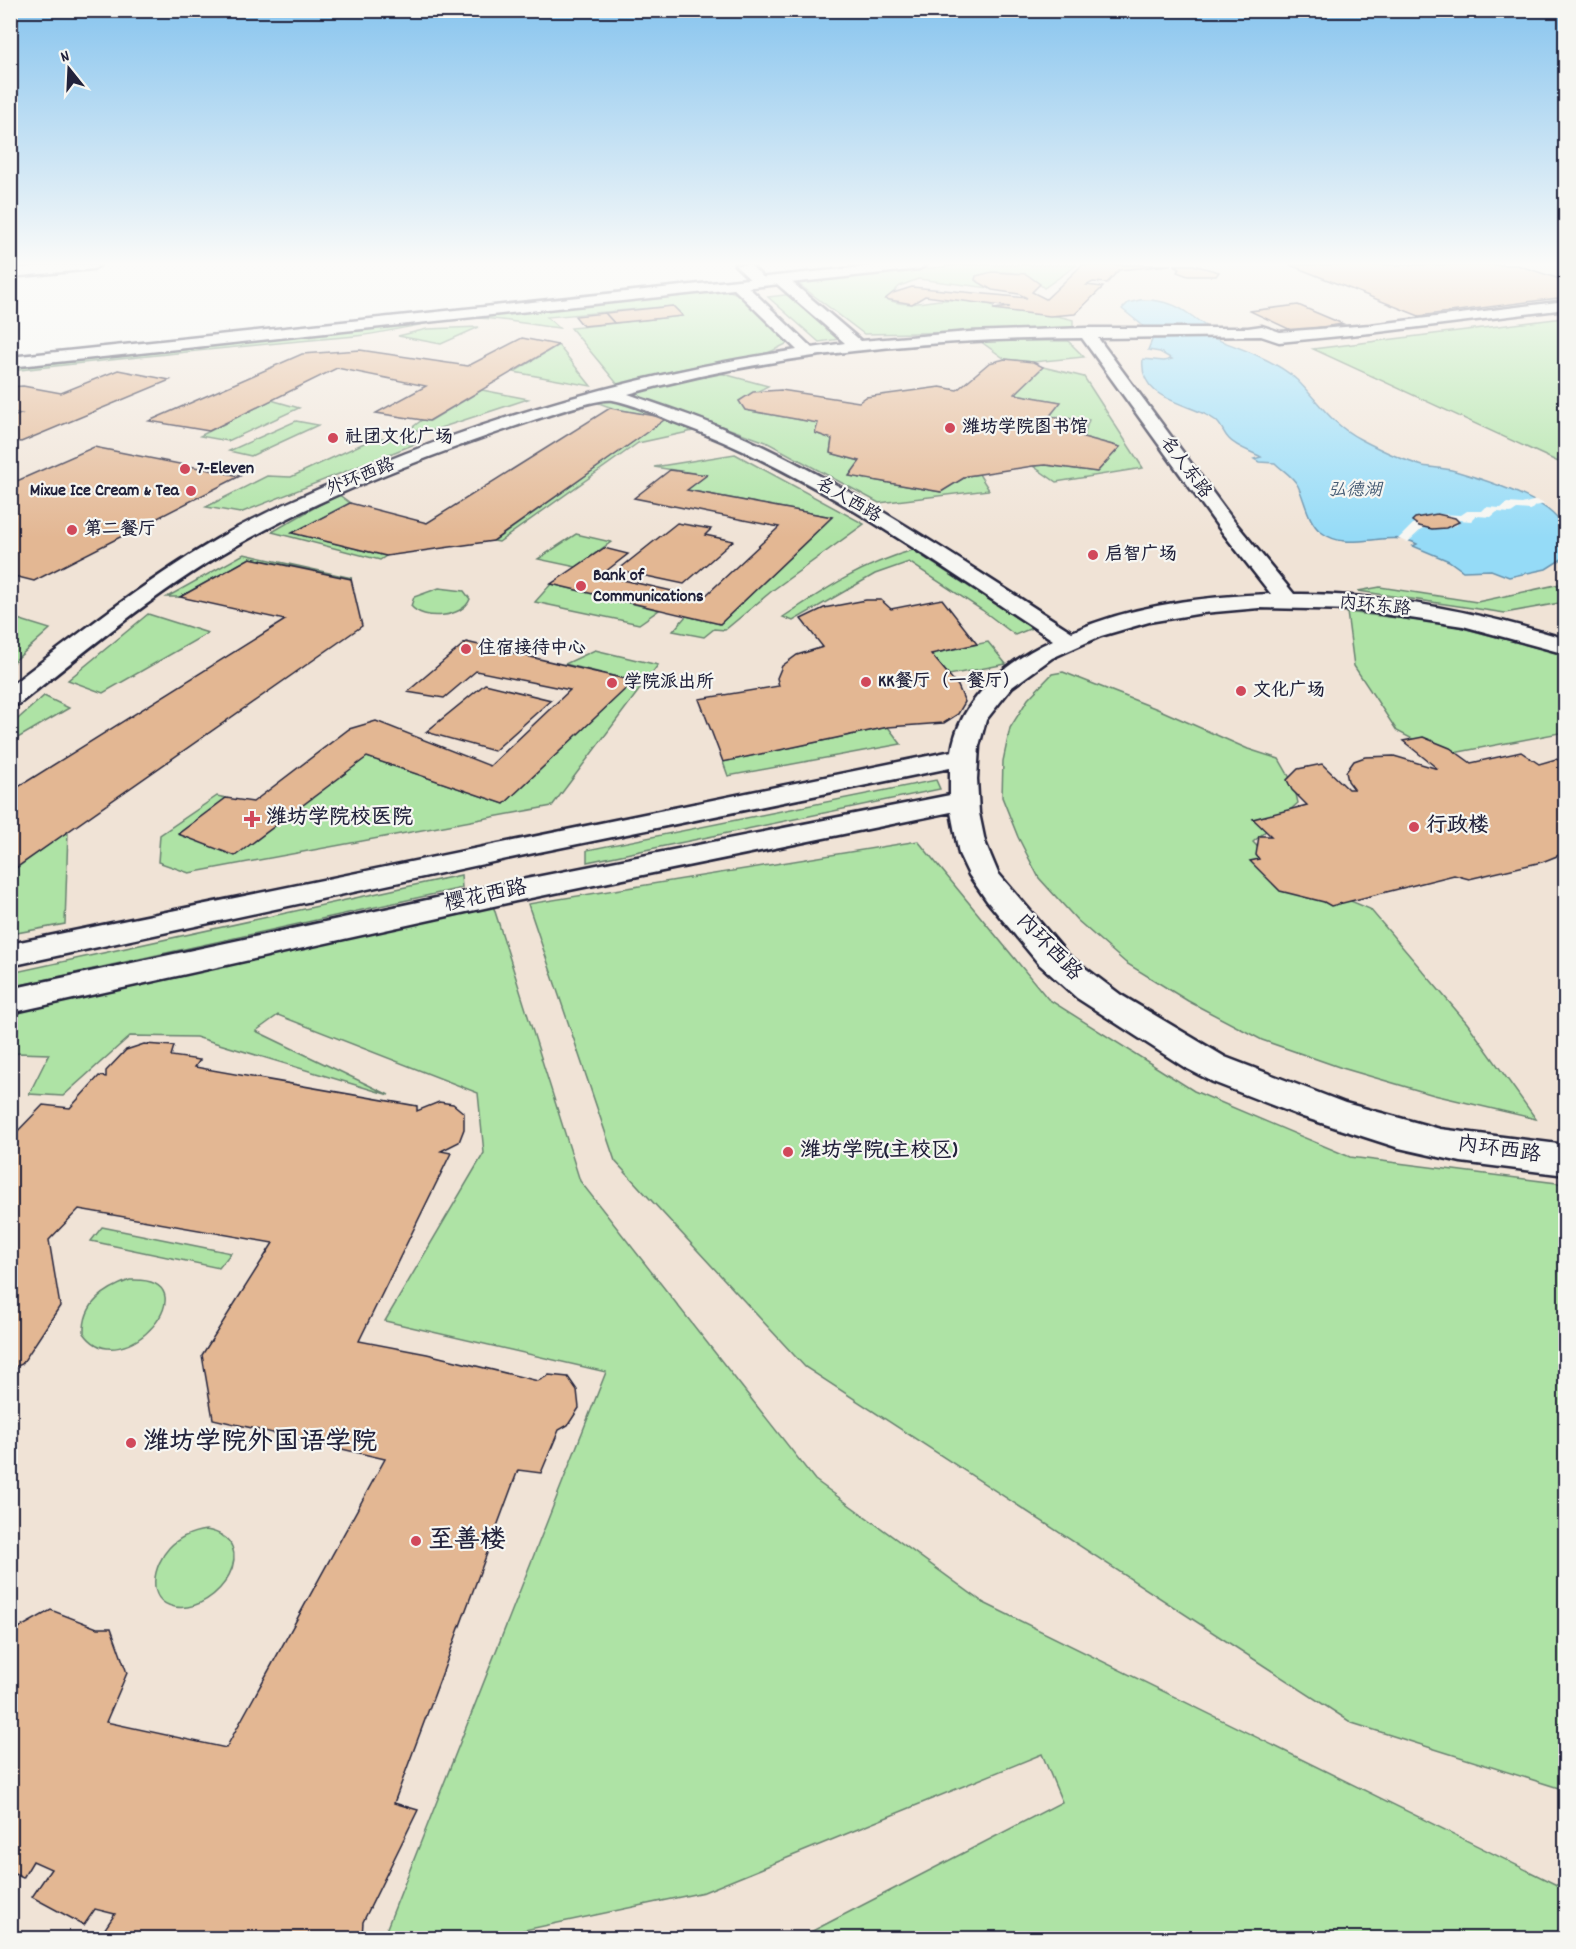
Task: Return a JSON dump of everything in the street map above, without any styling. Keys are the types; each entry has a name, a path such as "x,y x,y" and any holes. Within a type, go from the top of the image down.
{"street":[{"path":"10,362 66,356"},
{"name":"外环西路","path":"10,699 117,615 224,544 300,503 439,446 496,426 662,379 787,356"},
{"name":"名人东路","path":"1103,356 1170,449 1287,600"},
{"name":"名人西路","path":"610,393 740,442 806,477 907,536 1069,640"},
{"name":"内环东路","path":"1180,610 1244,602 1287,600 1354,603 1407,609 1520,632 1566,647"},
{"name":"内环西路","path":"1180,610 1088,631 1033,659 1000,686 973,720 964,757 964,801 970,845 985,879 1070,975 1134,1019 1212,1066 1299,1101 1400,1135 1503,1154 1566,1160"},
{"path":"1520,632 1566,623"},
{"name":"樱花西路","path":"10,955 964,757"},
{"name":"樱花西路","path":"10,1002 516,891 964,801"}],"shaded area":[{"name":"潍坊学院(主校区)","path":"102,356 1565,356 1565,1938 11,1938 10,366"}],"green space":[{"path":"103,356 147,356 11,371 10,366"},
{"path":"540,356 567,356 591,386 514,372"},
{"path":"594,356 752,356 672,371 619,386"},
{"path":"1001,356 1084,357 1033,362 1005,359"},
{"path":"1328,356 1566,356 1565,465"},
{"path":"1043,367 1084,377 1143,468 1056,482 1033,466 1046,465 1097,472 1120,447 1083,437 1089,420 1049,417 1060,402 1015,394"},
{"path":"716,372 768,386 739,401 745,410 818,423 815,433 832,439 830,453 860,461 850,476 941,492 967,476 979,474 989,490 879,503 766,442 626,392 663,386"},
{"path":"482,390 528,399 428,432 410,429 422,420 430,421"},
{"path":"599,393 702,429 638,443 499,542 494,541 666,418 615,409 577,395"},
{"path":"271,400 299,408 228,441 200,436"},
{"path":"296,421 318,425 251,456 229,451"},
{"path":"377,437 415,444 240,513 206,507 267,476 291,477"},
{"path":"735,454 864,524 773,590 725,630 714,629 704,637 673,631 686,616 720,624 832,517 687,490 706,475 654,467"},
{"path":"338,494 350,503 293,533 386,556 380,560 272,532"},
{"path":"576,534 611,542 576,567 538,559"},
{"path":"913,550 1032,628 1015,635 982,610 909,562 875,574 793,621 783,617 861,570"},
{"path":"244,554 352,578 250,558 180,597 167,597"},
{"path":"1565,583 1565,602 1505,613 1358,591 1380,587 1477,602"},
{"path":"551,584 659,610 639,624 535,602"},
{"path":"439,588 464,591 470,599 460,610 451,614 424,614 411,606 414,597"},
{"path":"1347,612 1447,624 1565,655 1565,732 1443,755 1397,731 1354,666"},
{"path":"148,614 208,633 103,693 68,680"},
{"path":"10,617 50,629 11,664"},
{"path":"988,642 1006,664 949,675 931,654"},
{"path":"595,650 658,665 552,806 189,873 158,862 160,835 217,796 226,798 179,833 367,757 504,804 633,681 565,664"},
{"path":"1063,672 1160,710 1248,749 1279,759 1294,785 1298,803 1253,842 1282,872 1370,909 1467,1023 1536,1119 1434,1095 1342,1068 1262,1040 1188,1001 1126,963 1077,920 1039,878 1018,837 1002,797 1003,761 1010,728 1028,699 1052,674"},
{"path":"44,696 69,708 11,742 11,725"},
{"path":"888,727 901,744 728,776 723,762"},
{"path":"936,780 940,789 587,862 587,850"},
{"path":"68,831 65,924 11,934 11,872"},
{"path":"918,841 1048,999 1194,1091 1350,1157 1565,1184 1565,1790 1352,1723 805,1367 615,1161 528,904"},
{"path":"461,875 462,888 11,987 11,973"},
{"path":"492,902 580,1181 815,1480 984,1603 1565,1889 1565,1938 799,1938 1062,1802 1042,1754 704,1892 487,1938 383,1938 606,1372 385,1321 484,1153 478,1093 278,1015 256,1031 389,1095 196,1037 130,1036 63,1096 29,1094 49,1054 17,1053 11,1061 11,1014"},
{"path":"102,1227 231,1253 219,1268 91,1241"},
{"path":"130,1280 154,1283 164,1294 163,1310 154,1326 138,1339 119,1347 100,1346 84,1333 87,1313 104,1293"},
{"path":"206,1530 223,1536 232,1547 234,1561 229,1575 220,1588 207,1599 191,1606 175,1607 165,1603 159,1598 156,1590 156,1572 159,1563 173,1544 181,1538"}],"water":[{"name":"弘德湖","path":"1167,356 1259,356 1297,380 1341,427 1367,443 1415,464 1447,469 1490,482 1538,503 1554,515 1562,525 1565,535 1565,557 1546,569 1509,577 1491,570 1463,571 1449,561 1413,546 1417,544 1406,540 1394,538 1344,541 1332,538 1317,528 1310,517 1298,486 1275,463 1259,462 1254,459 1261,457 1232,442 1215,420 1168,399 1149,384 1144,373 1143,359 1164,361 1172,359"}],"pier":[{"path":"1536,500 1545,504 1535,506 1531,510 1517,509 1511,513 1497,512 1491,517 1476,516 1471,521 1459,520 1457,525 1443,529 1423,528 1408,542 1398,539 1414,523 1412,521 1415,518 1437,514 1461,515 1467,511 1482,511 1486,507 1501,508 1507,503 1522,504"}],"building":[{"path":"298,356 400,356 468,366 487,356 539,356 429,421 376,413 426,386 337,368 209,431 149,421"},
{"name":"潍坊学院图书馆","path":"1005,359 1033,362 1043,367 1015,394 1061,402 1049,417 1085,421 1083,437 1120,447 1097,472 1046,465 1033,466 967,476 941,492 849,476 860,461 830,453 832,439 815,433 818,423 745,410 739,401 753,392 781,390 859,402 866,397 940,387 957,390 989,363"},
{"path":"118,370 170,380 21,442 10,440 10,418 21,414 10,412 10,387 23,386 61,393"},
{"path":"610,408 667,418 493,541 386,556 292,533 350,503 427,523"},
{"name":"第二餐厅","path":"94,447 240,476 34,581 10,575 10,484"},
{"path":"670,470 707,475 687,490 832,517 720,624 551,584 604,548 628,554 601,575 703,598 779,527 634,498"},
{"path":"1437,514 1455,518 1459,522 1446,528 1432,529 1419,526 1412,521 1415,518"},
{"path":"677,523 711,529 705,535 733,541 684,584 618,570"},
{"path":"250,558 351,579 362,626 10,872 10,792 285,620 180,597"},
{"name":"KK餐厅（一餐厅）","path":"942,599 977,644 931,654 958,686 965,702 958,714 944,723 888,727 723,762 699,699 779,686 777,678 782,666 797,655 823,647 801,619 824,608 866,600 881,600 891,609"},
{"path":"466,642 634,681 504,804 367,757 235,856 178,834 226,798 253,802 349,729 376,721 490,766 570,690 476,671 444,698 407,692"},
{"path":"485,684 551,700 494,751 426,732"},
{"name":"行政楼","path":"1423,737 1450,748 1471,763 1521,752 1539,764 1556,759 1566,763 1566,849 1557,856 1542,862 1469,879 1454,875 1331,906 1324,902 1280,891 1250,861 1259,859 1256,855 1259,836 1271,836 1253,819 1307,805 1292,790 1287,780 1298,769 1322,764 1348,789 1354,789 1348,781 1346,772 1354,761 1365,757 1394,756 1438,769 1403,741"},
{"name":"至善楼","path":"144,1044 174,1046 171,1056 200,1060 195,1067 417,1106 417,1111 439,1102 453,1104 464,1113 464,1129 459,1142 441,1151 451,1153 359,1341 427,1354 538,1381 549,1375 568,1377 577,1390 579,1408 568,1425 559,1430 541,1473 518,1470 394,1803 418,1810 363,1922 362,1938 116,1938 102,1933 115,1914 95,1909 84,1925 32,1897 51,1869 33,1861 23,1878 10,1872 10,1633 51,1610 97,1628 111,1628 127,1673 106,1722 226,1748 385,1459 213,1419 202,1355 273,1243 79,1209 49,1240 60,1306 22,1364 10,1369 10,1139 43,1105 70,1108 99,1076 106,1077 106,1071 126,1050"}],"place":[{"name":"潍坊学院图书馆","path":"950,428"},
{"name":"社团文化广场","path":"333,438"},
{"name":"7-Eleven","path":"185,469"},
{"name":"Mixue Ice Cream & Tea","path":"191,491"},
{"name":"第二餐厅","path":"72,530"},
{"name":"启智广场","path":"1093,555"},
{"name":"Bank of Communications","path":"581,586"},
{"name":"住宿接待中心","path":"466,649"},
{"name":"KK餐厅（一餐厅）","path":"866,682"},
{"name":"学院派出所","path":"612,683"},
{"name":"文化广场","path":"1241,691"},
{"name":"潍坊学院校医院","path":"252,819"},
{"name":"行政楼","path":"1414,827"},
{"name":"潍坊学院(主校区)","path":"788,1152"},
{"name":"潍坊学院外国语学院","path":"131,1443"},
{"name":"至善楼","path":"416,1541"}]}
